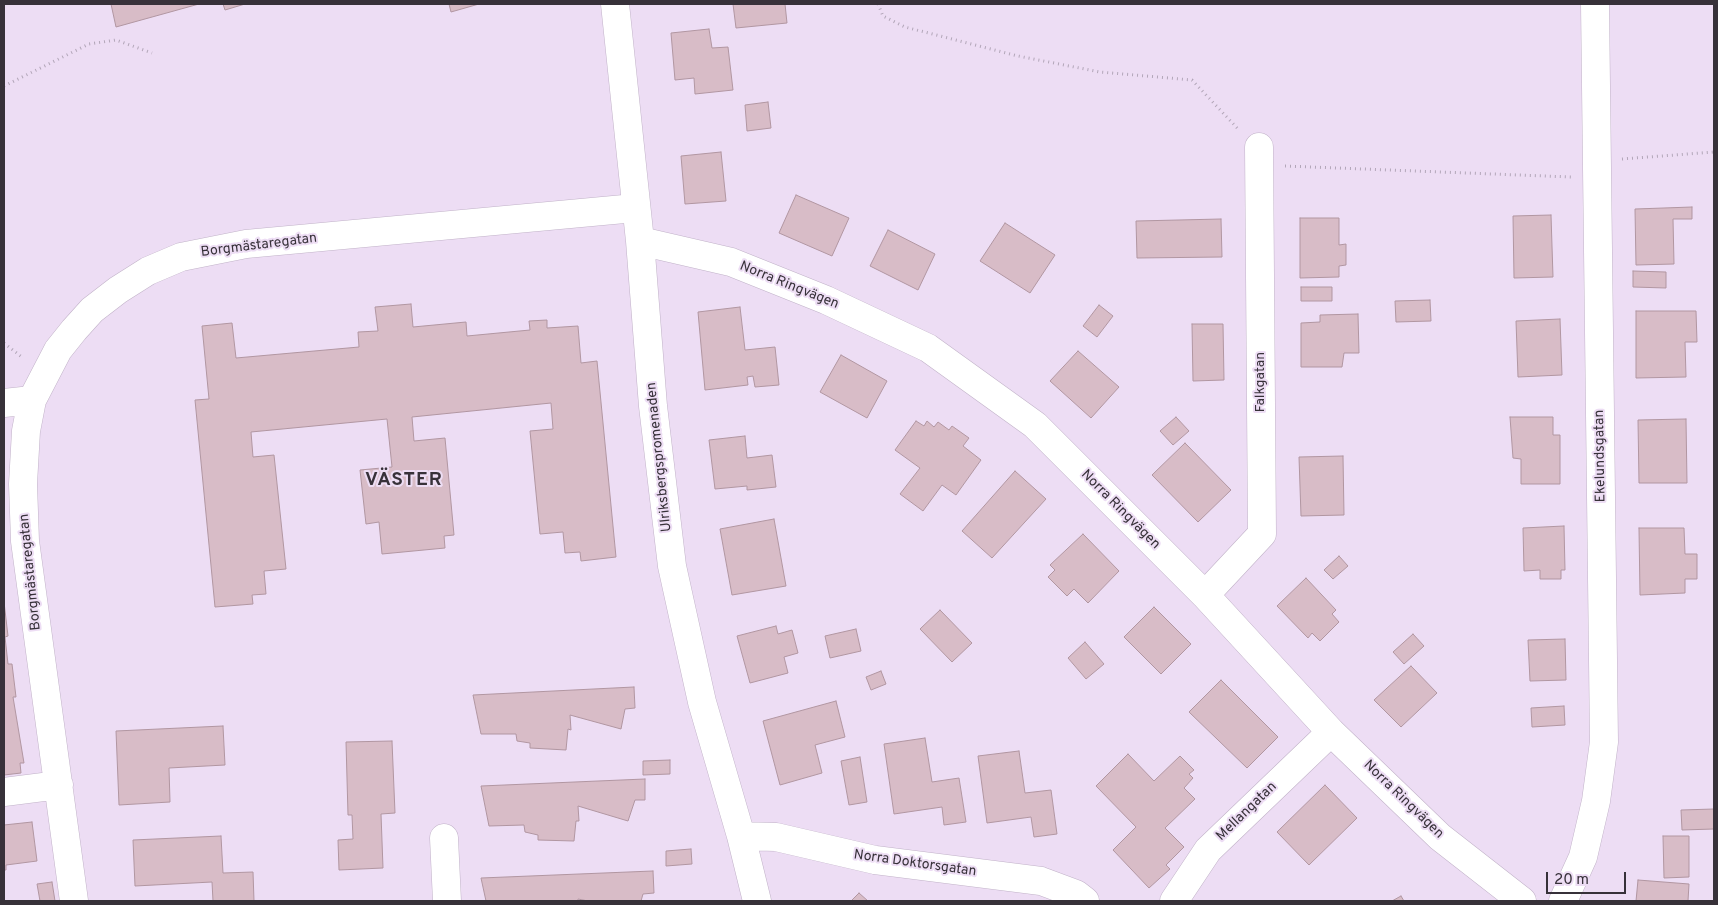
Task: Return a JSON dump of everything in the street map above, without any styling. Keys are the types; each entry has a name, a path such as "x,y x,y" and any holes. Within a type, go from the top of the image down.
{"street":[{"name":"Ulriksbergspromenaden","path":"615,4 635,208 640,241 653,406 672,566 702,702 742,836 757,901"},
{"name":"Ekelundsgatan","path":"1563,901 1583,857 1596,801 1604,742 1595,4"},
{"name":"Falkgatan","path":"1205,596 1262,534 1259,155"},
{"name":"Borgmästaregatan","path":"74,901 59,784 14,542 32,400 58,350 92,310 118,290 148,271 181,257 246,244 635,208"},
{"name":"Norra Ringvägen","path":"640,241 731,262 826,300 928,348 1035,425 1205,596 1331,732 1440,837 1522,901"},
{"path":"4,403 32,400"},
{"name":"Mellangatan","path":"1174,901 1208,850 1331,732"},
{"path":"4,792 59,784"},
{"name":"Norra Doktorsgatan","path":"742,836 776,837 875,860 1041,880 1076,894 1086,901"},
{"path":"444,838 447,901"}],"path":[{"path":"878,4 882,16 905,27 1018,56 1100,72 1192,80 1259,155 1539,178 1651,158 1714,152"},
{"path":"4,86 89,44 116,40 152,53"}],"building":[{"path":"111,4 199,4 116,27"},
{"path":"223,4 245,4 225,10"},
{"path":"449,4 479,4 451,12"},
{"path":"733,4 785,4 787,23 736,28"},
{"path":"709,29 712,48 728,47 733,90 695,94 694,78 675,80 671,33"},
{"path":"768,102 771,128 747,131 745,105"},
{"path":"721,152 726,201 685,204 681,156"},
{"path":"796,195 849,218 832,256 779,233"},
{"path":"1692,207 1692,219 1673,219 1674,264 1636,265 1635,209"},
{"path":"1551,215 1553,277 1514,278 1513,216"},
{"path":"1300,218 1339,218 1339,245 1346,244 1346,265 1339,266 1339,277 1300,278"},
{"path":"1221,219 1222,257 1137,258 1136,221"},
{"path":"1005,223 1055,255 1030,293 980,261"},
{"path":"888,230 935,254 918,290 870,266"},
{"path":"1633,271 1666,272 1666,288 1633,287"},
{"path":"1301,287 1332,287 1332,301 1301,301"},
{"path":"1430,300 1431,321 1396,322 1395,301"},
{"path":"411,304 413,327 466,322 467,336 530,330 529,321 547,320 547,328 578,326 581,363 597,361 616,557 581,561 580,552 565,553 563,532 540,534 530,431 553,429 551,403 412,417 414,441 445,438 454,535 444,536 445,548 382,554 379,522 366,524 360,470 392,467 387,419 251,432 253,457 274,455 286,569 264,571 266,594 252,595 253,604 215,607 195,400 209,399 202,326 232,323 236,358 359,347 358,332 378,331 375,307"},
{"path":"1099,305 1113,316 1097,337 1083,326"},
{"path":"740,307 745,350 775,347 779,385 755,387 753,376 747,377 748,385 705,390 698,312"},
{"path":"1636,311 1696,311 1697,342 1685,342 1686,377 1636,378"},
{"path":"1358,314 1359,353 1344,353 1342,367 1301,367 1301,323 1320,322 1320,315"},
{"path":"1560,319 1562,375 1518,377 1516,321"},
{"path":"1192,324 1223,324 1224,380 1193,381"},
{"path":"1078,351 1119,387 1091,418 1050,381"},
{"path":"841,355 887,381 867,418 820,392"},
{"path":"1176,417 1189,431 1173,445 1160,431"},
{"path":"1510,417 1553,417 1553,435 1560,435 1560,484 1521,484 1521,459 1513,458"},
{"path":"1686,419 1687,483 1639,483 1638,420"},
{"path":"916,421 924,426 927,421 934,427 938,422 949,430 952,426 969,438 963,446 981,460 956,495 942,485 923,511 900,494 920,468 895,450"},
{"path":"745,436 747,458 772,455 776,487 747,490 747,486 715,489 709,440"},
{"path":"1185,443 1231,490 1198,522 1152,475"},
{"path":"1343,456 1344,515 1301,516 1299,457"},
{"path":"1015,471 1046,499 992,558 962,531"},
{"path":"774,519 786,586 732,595 720,529"},
{"path":"1564,526 1565,570 1561,570 1561,579 1540,579 1540,570 1524,571 1523,528"},
{"path":"1639,528 1684,528 1685,554 1697,554 1697,579 1685,579 1685,593 1640,595"},
{"path":"1083,534 1119,571 1088,603 1074,589 1067,596 1048,577 1055,570 1050,565"},
{"path":"1339,556 1348,566 1333,579 1324,570"},
{"path":"1306,578 1336,610 1332,614 1339,622 1320,641 1312,633 1308,638 1277,606"},
{"path":"4,602 8,636 5,637 8,664 12,664 16,697 13,697 24,763 20,763 21,773 4,775"},
{"path":"1154,607 1191,644 1161,674 1124,637"},
{"path":"940,610 972,643 952,662 920,629"},
{"path":"776,626 778,634 792,630 798,653 784,657 788,673 750,683 737,636"},
{"path":"856,629 861,651 830,658 825,636"},
{"path":"1413,634 1424,646 1404,664 1393,652"},
{"path":"1565,639 1566,680 1530,681 1528,640"},
{"path":"1085,642 1104,664 1086,679 1068,658"},
{"path":"1411,666 1437,693 1401,727 1374,700"},
{"path":"881,671 886,684 871,690 866,677"},
{"path":"1221,680 1278,737 1247,768 1189,712"},
{"path":"634,687 635,708 625,709 621,729 570,715 571,730 568,729 566,750 530,748 530,743 517,741 516,734 481,734 473,695"},
{"path":"836,701 845,737 815,745 822,773 780,785 763,721"},
{"path":"1564,706 1565,725 1532,727 1531,708"},
{"path":"223,726 225,765 169,768 170,802 119,805 116,731"},
{"path":"925,738 932,782 959,778 966,822 944,825 942,807 894,814 884,744"},
{"path":"392,741 395,813 381,814 383,868 339,870 338,840 353,839 352,815 348,815 346,742"},
{"path":"1019,751 1025,793 1051,790 1057,834 1034,837 1031,817 987,823 978,756"},
{"path":"1128,754 1154,781 1180,756 1194,770 1189,774 1193,778 1184,788 1195,799 1165,828 1184,847 1166,865 1170,869 1149,888 1113,850 1136,827 1096,786"},
{"path":"860,757 867,802 849,805 841,761"},
{"path":"670,760 670,774 643,775 643,761"},
{"path":"645,779 645,800 635,800 628,821 578,806 579,821 576,821 574,841 538,840 538,835 525,832 524,825 489,826 481,786"},
{"path":"1325,785 1357,818 1309,865 1277,832"},
{"path":"1714,809 1714,829 1682,830 1681,810"},
{"path":"32,822 37,861 6,865 6,870 4,870 4,825"},
{"path":"221,836 223,873 253,872 254,901 213,901 212,882 135,886 133,840"},
{"path":"1663,836 1689,836 1689,877 1664,878"},
{"path":"691,849 692,864 666,866 666,851"},
{"path":"653,871 654,893 643,894 641,901 588,901 578,899 578,901 486,901 481,878"},
{"path":"1638,880 1689,884 1688,901 1636,901"},
{"path":"52,882 55,901 40,901 37,884"},
{"path":"859,893 868,901 851,901"},
{"path":"1401,896 1404,901 1392,901"}],"district":[{"name":"VÄSTER","path":"404,481"}]}
